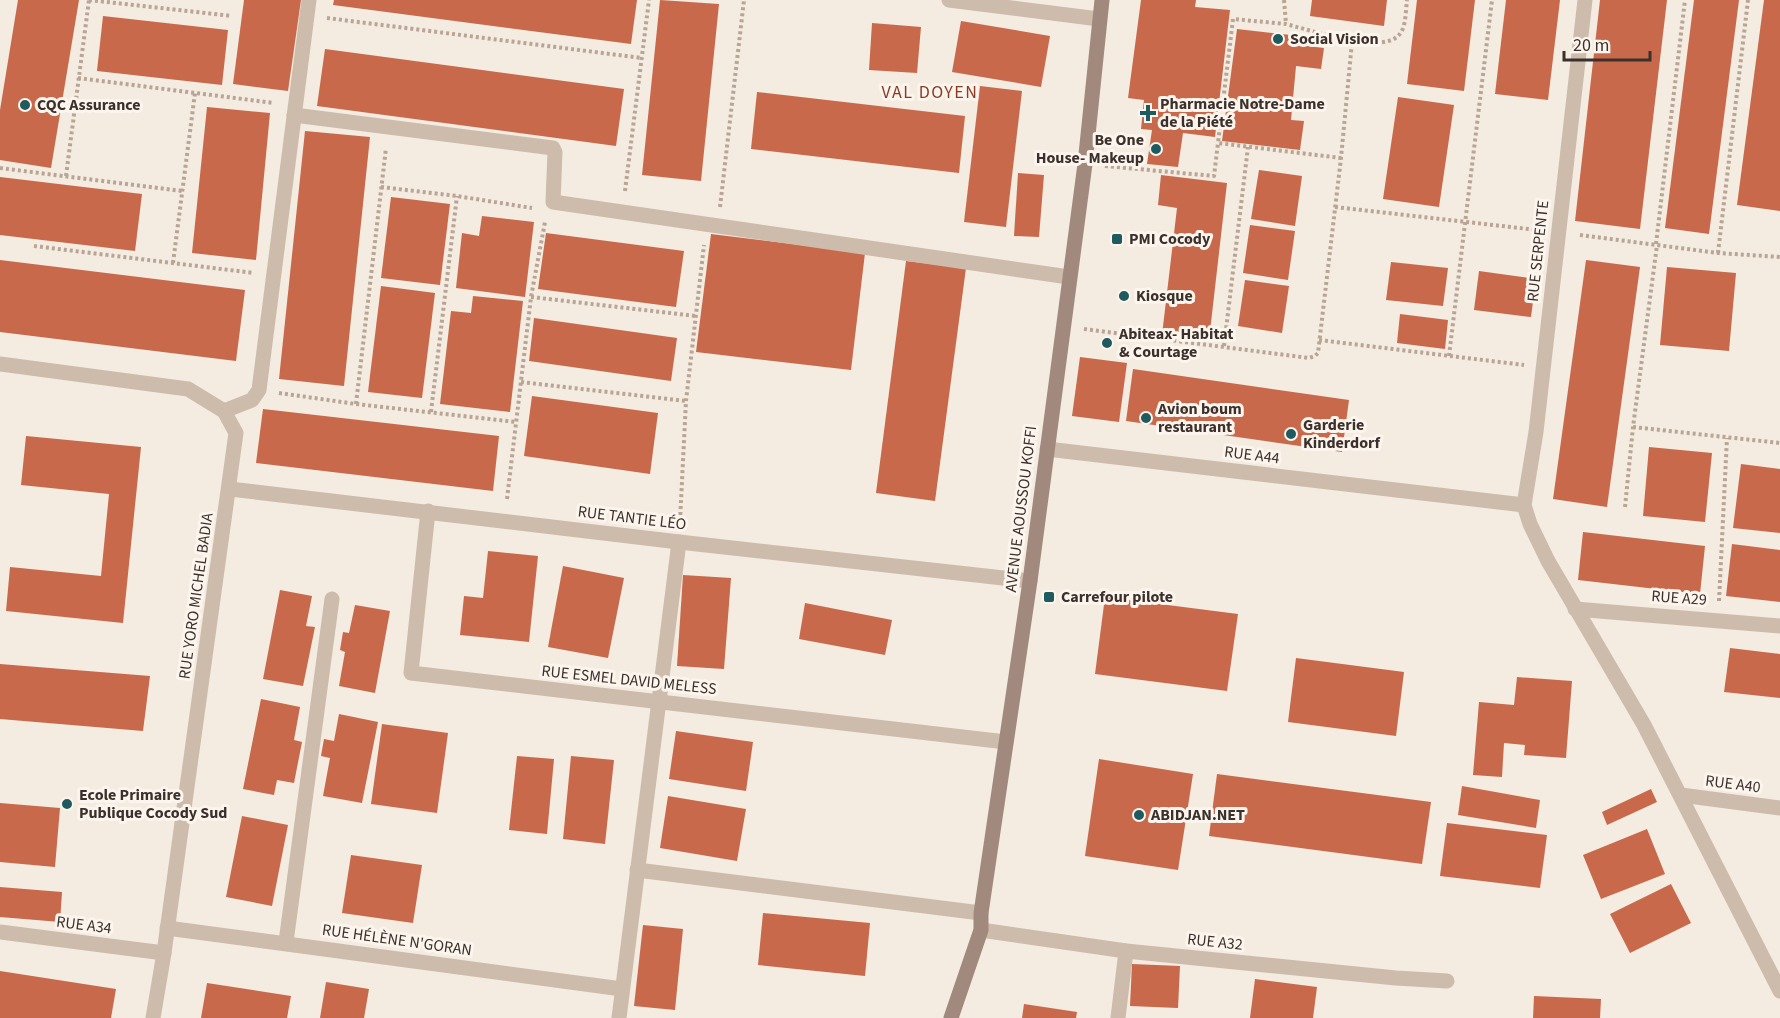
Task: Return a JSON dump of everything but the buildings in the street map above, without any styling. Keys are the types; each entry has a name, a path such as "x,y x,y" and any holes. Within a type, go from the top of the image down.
{"street":[{"path":"0,364 189,389 224,411 252,400 259,390 309,0"},
{"path":"950,0 1099,19"},
{"name":"AVENUE AOUSSOU KOFFI","path":"951,1018 981,930 981,913 1030,581 1085,164 1102,0"},
{"name":"RUE SERPENTE","path":"1524,506 1536,432 1585,0"},
{"path":"295,110 388,127 553,148 555,152 550,206 712,224 1069,277"},
{"name":"RUE YORO MICHEL BADIA","path":"153,1018 230,489 236,433 224,411"},
{"name":"RUE A44","path":"1047,449 1524,506"},
{"name":"RUE TANTIE LÉO","path":"230,489 1030,581"},
{"path":"1524,506 1548,561 1644,725 1780,991"},
{"name":"RUE ESMEL DAVID MELESS","path":"428,511 411,673 1006,742"},
{"path":"619,1018 680,542"},
{"path":"286,942 332,599"},
{"name":"RUE A29","path":"1575,609 1718,619 1780,626"},
{"name":"RUE A40","path":"1681,795 1780,808"},
{"path":"637,870 981,913"},
{"name":"RUE HÉLÈNE N'GORAN","path":"167,928 286,942 622,989"},
{"name":"RUE A32","path":"981,930 1126,951 1447,981"},
{"name":"RUE A34","path":"0,932 164,953"},
{"path":"1118,1018 1126,951"}],"path":[{"path":"66,176 88,0 232,16"},
{"path":"622,213 649,0"},
{"path":"680,542 686,400 696,316 712,224 744,0"},
{"path":"1284,0 1286,24"},
{"path":"1085,164 1214,176 1233,19 1286,24 1352,42 1387,42 1399,36 1404,27 1407,0"},
{"path":"1449,356 1492,0"},
{"path":"1625,507 1685,0"},
{"path":"1718,253 1748,0"},
{"path":"307,16 642,58"},
{"path":"1063,327 1309,358 1315,356 1318,353 1341,158 1352,42"},
{"path":"78,78 195,93 295,110"},
{"path":"173,263 195,93"},
{"path":"356,404 388,127"},
{"path":"1218,143 1341,158"},
{"path":"1224,346 1248,147"},
{"path":"0,168 182,191"},
{"path":"381,187 550,206 531,297 505,521"},
{"path":"431,412 457,196"},
{"path":"34,246 273,275"},
{"path":"531,297 696,316"},
{"path":"1319,340 1543,367"},
{"path":"521,382 686,400"},
{"path":"259,390 356,404 516,422"},
{"path":"1633,427 1780,443"},
{"path":"1718,619 1727,438"}],"place":[{"name":"Social Vision","path":"1278,39"},
{"name":"CQC Assurance","path":"25,105"},
{"name":"Pharmacie Notre-Dame de la Piété","path":"1148,113"},
{"name":"Be One House- Makeup","path":"1156,149"},
{"name":"PMI Cocody","path":"1117,239"},
{"name":"Kiosque","path":"1124,296"},
{"name":"Abiteax- Habitat & Courtage","path":"1107,343"},
{"name":"Avion boum restaurant","path":"1146,418"},
{"name":"Garderie Kinderdorf","path":"1291,434"},
{"name":"Carrefour pilote","path":"1049,597"},
{"name":"Ecole Primaire Publique Cocody Sud","path":"67,804"},
{"name":"ABIDJAN.NET","path":"1139,815"}],"district":[{"name":"VAL DOYEN","path":"930,92"}]}
